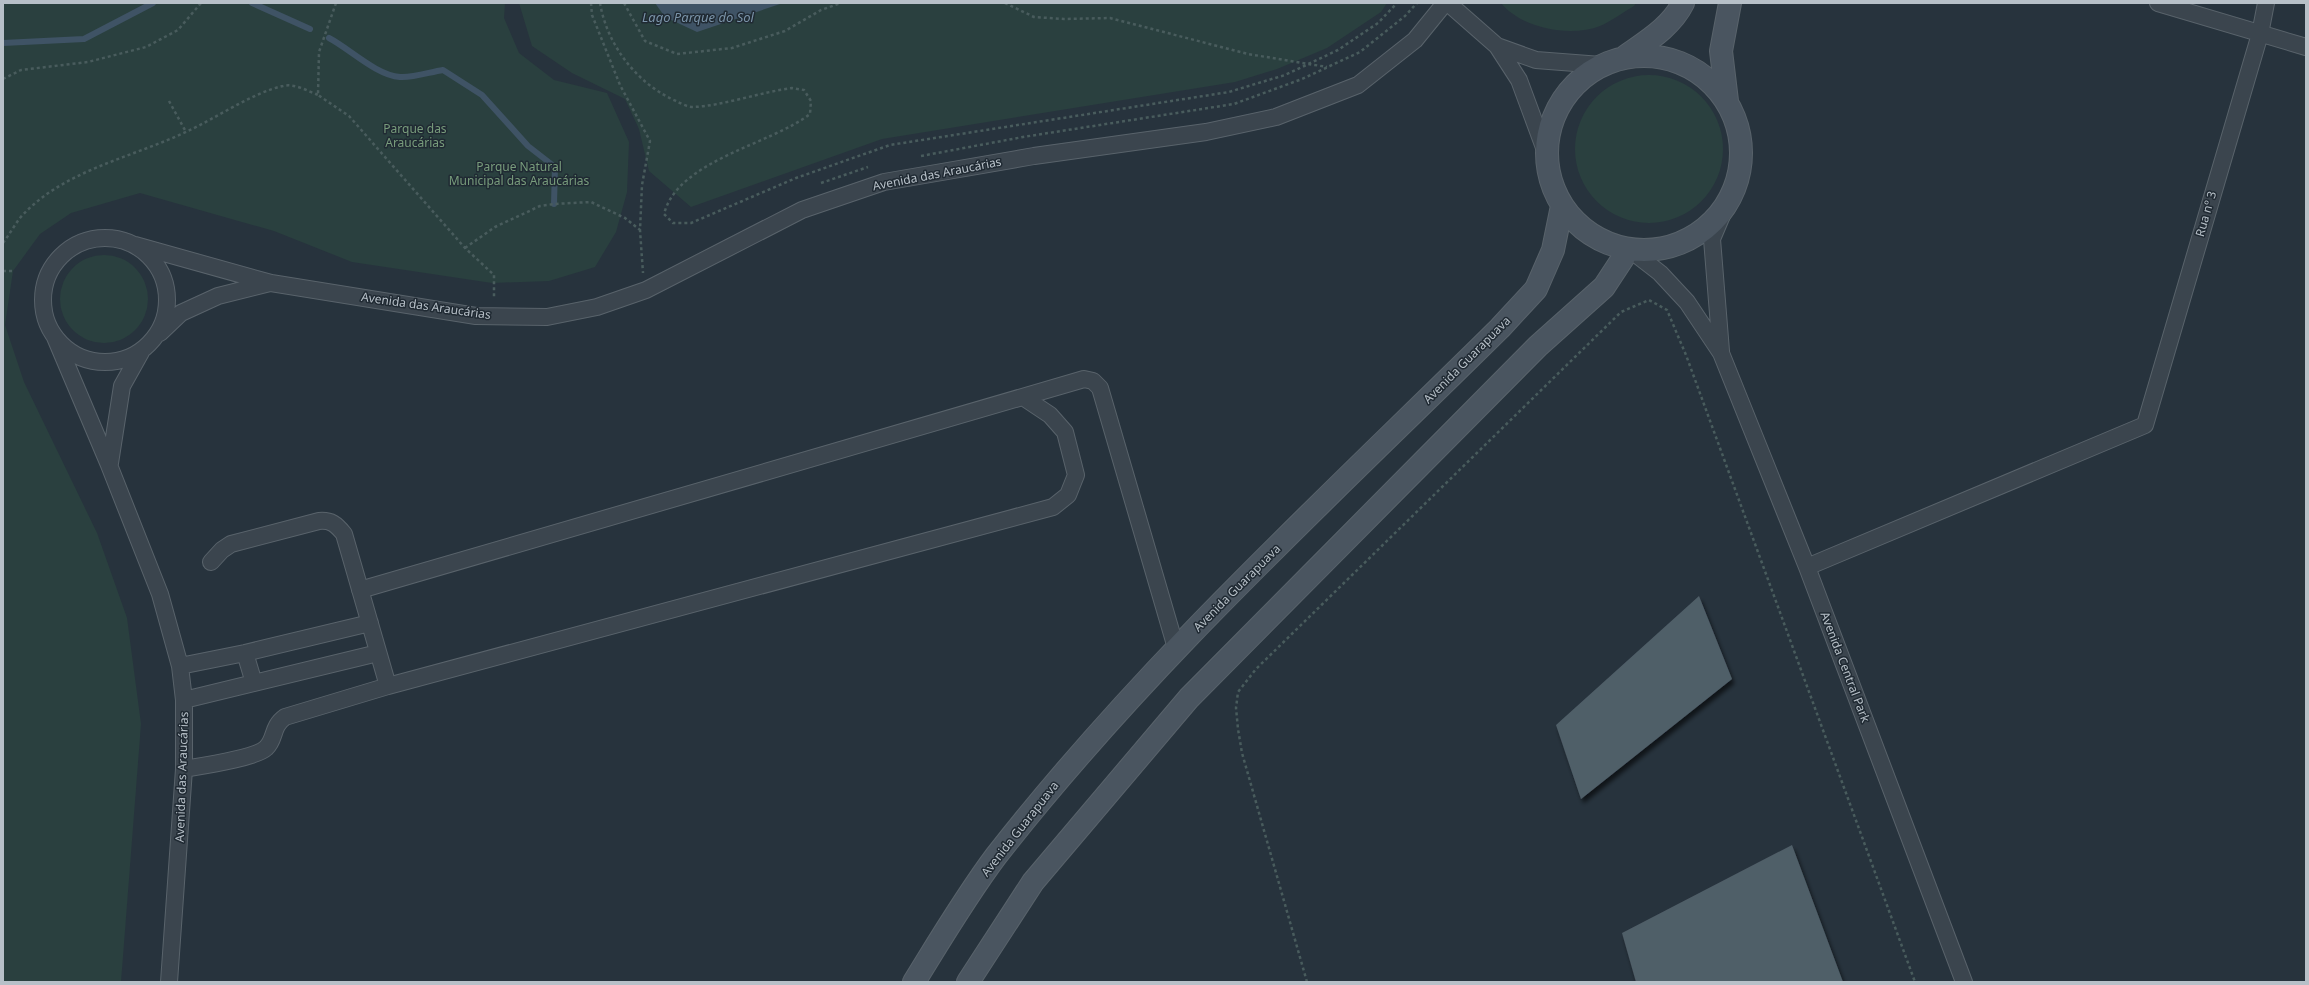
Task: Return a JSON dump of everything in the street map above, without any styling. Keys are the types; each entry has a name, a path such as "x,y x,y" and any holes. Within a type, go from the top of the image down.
{"street":[{"path":"1447,3 1497,46 1519,80 1546,152 1550,180 1562,206 1580,227 1603,242 1629,249 1657,250 1684,242 1707,227 1726,206"},
{"name":"Avenida das Araucárias","path":"169,982 184,769 184,700 180,666 160,594 109,465 46,318 43,298 47,279 57,262 73,247 93,240 114,239 271,283 476,316 547,317 597,307 646,290 802,210 884,182 1034,156 1206,132 1276,117 1358,85 1415,40 1447,3"},
{"path":"1546,152 1550,125 1561,101 1579,80 1601,65 1626,56 1659,32 1677,14 1683,3"},
{"path":"1727,101 1721,51 1730,3"},
{"path":"2158,3 2306,47"},
{"name":"Rua nº 3","path":"1807,567 2145,425 2260,34 2266,3"},
{"path":"1497,46 1536,60 1601,65"},
{"path":"1626,56 1656,55 1684,63 1708,79 1727,101 1739,126 1742,154 1737,181 1712,239 1721,353"},
{"name":"Avenida Guarapuava","path":"914,982 995,858 1085,749 1176,648 1500,328 1536,289 1553,250 1562,206"},
{"name":"Avenida das Araucárias","path":"135,245 152,258 163,276 168,298 164,319 155,338"},
{"path":"1629,249 1660,273 1687,302 1721,353"},
{"path":"968,982 1033,882 1188,698 1538,346 1604,287 1629,249"},
{"name":"Avenida das Araucárias","path":"109,465 122,386 141,352 181,313 218,296 271,283"},
{"name":"Avenida das Araucárias","path":"54,335 67,349 84,359 103,362 123,360 141,352"},
{"name":"Avenida Central Park","path":"1721,353 1807,567 1964,982"},
{"path":"360,590 1084,379 1093,381 1100,388 1176,648"},
{"path":"184,769 258,754 269,746 275,726 285,717 388,686 1053,508 1068,495 1076,475 1067,439 1065,432 1050,415 1023,397"},
{"path":"211,562 222,550 231,544 319,521 329,520 338,526 344,534 388,686"},
{"path":"180,666 245,653 370,623"},
{"path":"245,653 254,683"},
{"path":"184,700 378,653"}],"path":[{"path":"318,95 319,52 336,3"},
{"path":"591,3 592,15 620,85 650,140 642,185 640,230 643,274"},
{"path":"600,3 602,18 616,46 637,75 661,94 691,107 792,88 804,90 811,101 810,114 797,124 707,166 681,185 667,204 664,214 673,223 691,223 796,178 890,145 1229,92 1285,74 1338,50 1378,23 1397,3"},
{"path":"624,3 645,41 677,54 732,48 785,31 821,10 841,3"},
{"path":"1005,3 1034,17 1064,19 1110,18 1248,54 1328,67"},
{"path":"3,79 21,70 88,62 146,47 178,30 200,4"},
{"path":"3,243 20,218 41,199 81,174 186,132 268,90 285,85 318,95 349,116 465,248 494,275 494,301"},
{"path":"169,101 186,132"},
{"path":"465,248 495,227 540,206 554,204 591,202 625,218 640,230"},
{"path":"3,271 13,271"},
{"path":"1306,982 1242,753 1236,708 1238,692 1256,669 1621,312 1648,300 1667,310 1686,355 1915,982"}],"green space":[{"name":"Parque das Araucárias","path":"3,3 505,3 504,18 519,53 554,80 607,93 629,142 627,192 616,232 595,267 549,281 492,283 352,262 274,231 140,193 71,213 40,234 13,271 5,325 24,382 97,533 127,618 141,724 121,982 3,982"},
{"path":"519,3 1387,3 1381,12 1327,48 1277,69 1235,82 882,139 691,207 649,171 639,129 625,99 572,73 532,46"},
{"path":"1501,3 1636,3 1634,6 1609,22 1600,26 1575,31 1561,31 1533,24 1521,19 1510,12"},
{"path":"1642,75 1656,75 1670,78 1684,84 1696,92 1706,102 1714,114 1720,128 1723,149 1720,170 1714,184 1706,196 1696,206 1684,214 1670,220 1656,223 1642,223 1628,220 1614,214 1602,206 1592,196 1584,184 1578,170 1575,156 1575,142 1578,128 1584,114 1592,102 1602,92 1614,84 1628,78"},
{"path":"104,255 121,258 135,268 145,282 148,299 145,316 135,330 121,340 104,343 87,340 73,330 63,316 60,299 63,282 73,268 87,258"}],"water":[{"name":"Lago Parque do Sol","path":"655,3 783,3 697,32 665,17"}],"building":[{"path":"1699,596 1732,679 1581,799 1556,725"},
{"path":"1792,845 1843,982 1636,982 1622,933"}],"waterway":[{"path":"3,43 84,39 153,3"},
{"path":"252,3 310,29"},
{"path":"329,38 382,72 400,77 410,77 443,70 482,95 528,146 555,167 554,204"}],"park label":[{"name":"Parque Natural Municipal das Araucárias","path":"519,174"}]}
